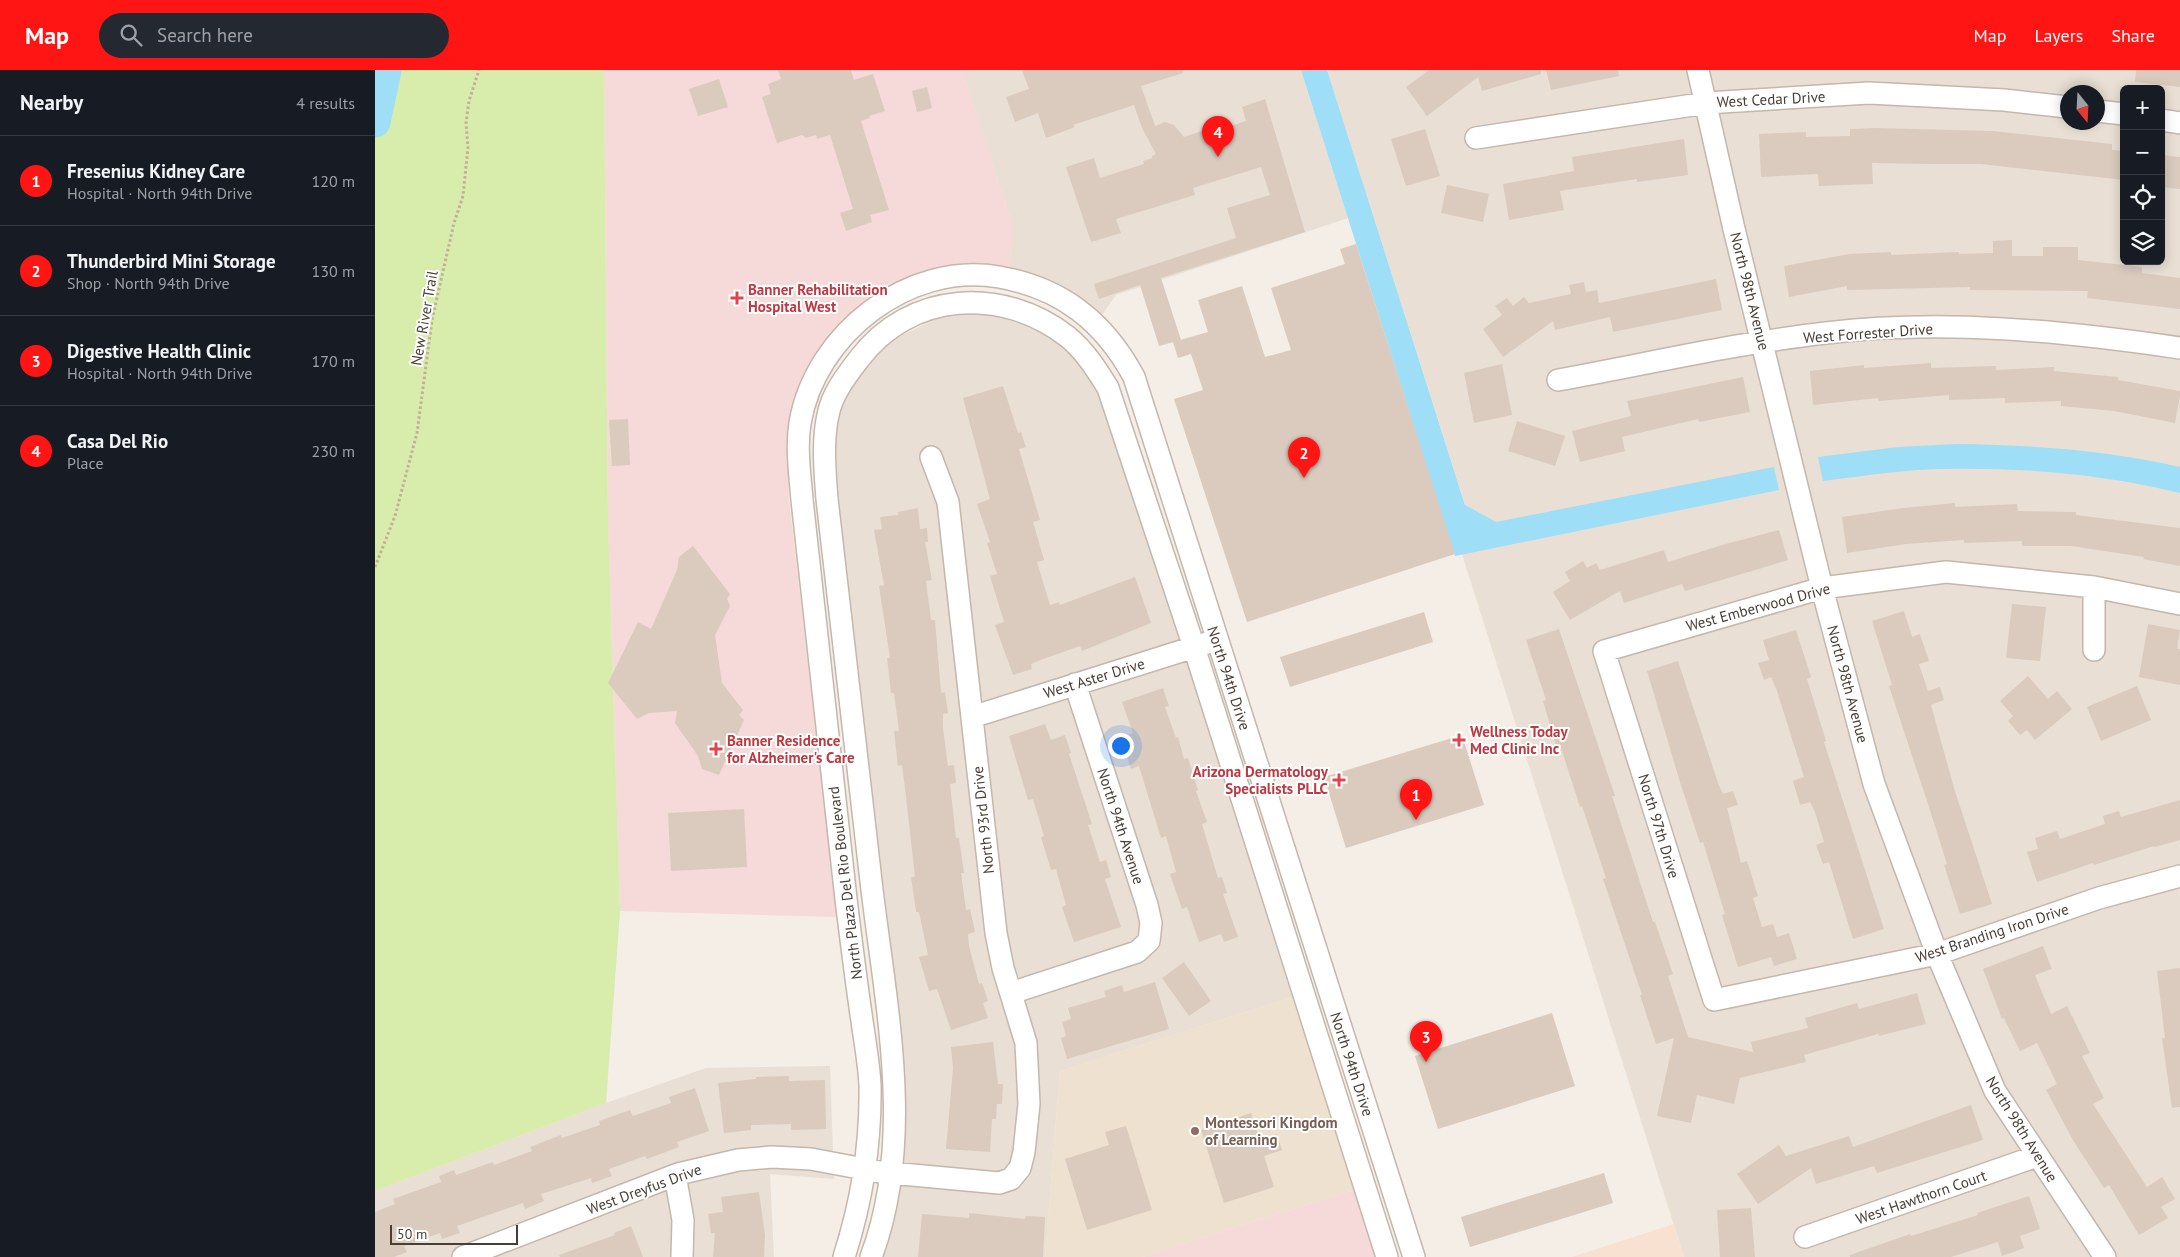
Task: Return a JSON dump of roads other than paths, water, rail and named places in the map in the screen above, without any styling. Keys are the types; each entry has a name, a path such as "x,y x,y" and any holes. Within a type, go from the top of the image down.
{"street":[{"name":"North 98th Avenue","path":"1698,70 1734,229 1823,588 1874,784 1937,954 1995,1091 2105,1257"},
{"name":"West Cedar Drive","path":"1476,138 1706,102 1869,94 2004,100 2060,106"},
{"path":"2105,112 2120,114"},
{"path":"2165,121 2180,124"},
{"name":"North 94th Drive","path":"888,299 926,282 964,274 999,277 1039,287 1068,302 1095,324 1113,342 1134,376 1414,1257"},
{"path":"1029,314 1039,287"},
{"name":"North Plaza Del Rio Boulevard","path":"844,1257 854,1223 865,1170 869,1142 870,1081 847,903 806,540 798,448 799,425 804,402 813,380 842,338 863,318 888,299"},
{"name":"North 94th Drive","path":"900,320 918,312 957,303 996,305 1029,314 1069,338 1096,369 1108,388 1194,647 1387,1257"},
{"name":"North Plaza Del Rio Boulevard","path":"871,1257 881,1224 891,1172 895,1114 892,1058 825,471 828,415 836,391 857,360 877,338 900,320"},
{"name":"West Forrester Drive","path":"1558,380 1827,333 1893,328 1946,328 2067,334 2180,348"},
{"name":"North 93rd Drive","path":"931,457 947,502 996,934 1026,1043 1029,1104 1025,1152 1020,1168 1011,1179"},
{"path":"806,540 832,538"},
{"name":"West Emberwood Drive","path":"1604,651 1823,588 1946,572 2094,586 2180,604"},
{"path":"2093,650 2094,586"},
{"name":"West Aster Drive","path":"972,717 1217,640"},
{"name":"North 97th Drive","path":"1604,651 1714,1000"},
{"name":"North 94th Avenue","path":"1011,993 1137,952 1149,941 1151,923 1147,905 1075,684"},
{"name":"West Branding Iron Drive","path":"1714,1000 1937,954 2099,898 2180,876"},
{"path":"1313,1023 1337,1016"},
{"name":"West Hawthorn Court","path":"1805,1237 2037,1156"},
{"name":"West Dreyfus Drive","path":"463,1257 675,1175 706,1166 738,1160 772,1157 811,1159 865,1170 999,1183 1011,1179"},
{"path":"675,1175 683,1220 682,1257"}],"water":[{"path":"1301,70 1327,70 1465,505 1496,522 1774,467 1779,490 1455,556"},
{"path":"1957,444 2069,449 2124,456 2180,467 2180,493 2151,486 2092,477 2001,469 1926,470 1823,481 1818,457 1898,447"}],"waterway":[{"path":"375,122 386,70"}],"place":[{"name":"Casa Del Rio","path":"1218,157"},
{"name":"Banner Rehabilitation Hospital West","path":"737,298"},
{"name":"Thunderbird Mini Storage","path":"1304,478"},
{"name":"Wellness Today Med Clinic Inc","path":"1459,740"},
{"name":"Banner Residence for Alzheimer's Care","path":"716,749"},
{"name":"Arizona Dermatology Specialists PLLC","path":"1339,780"},
{"name":"Fresenius Kidney Care","path":"1416,820"},
{"name":"Digestive Health Clinic","path":"1426,1062"},
{"name":"Montessori Kingdom of Learning","path":"1195,1131"}]}
